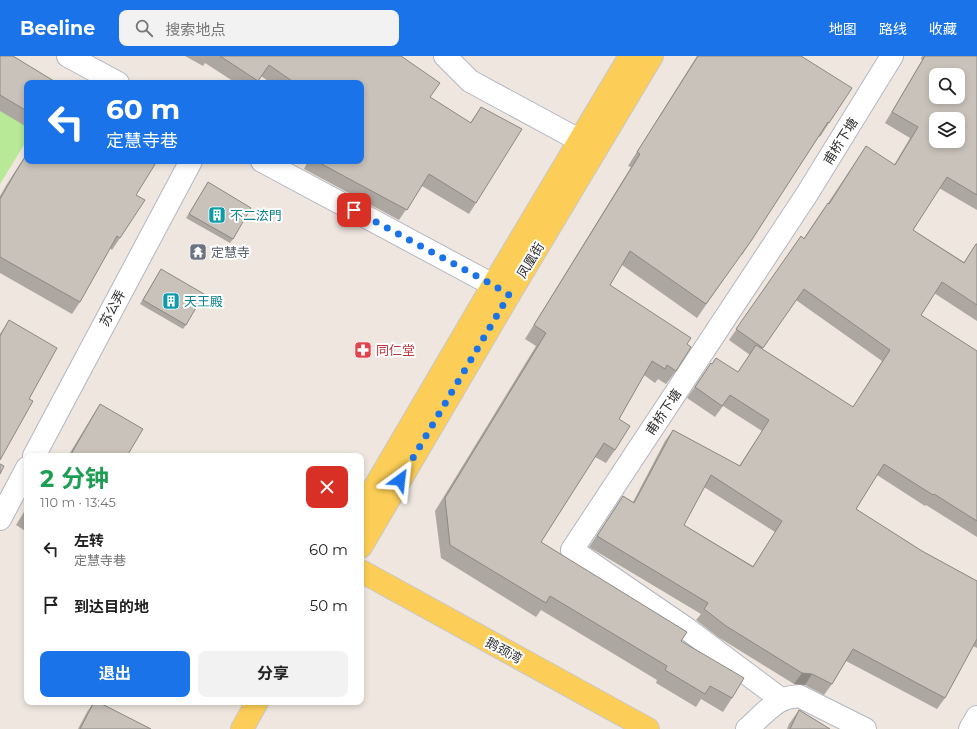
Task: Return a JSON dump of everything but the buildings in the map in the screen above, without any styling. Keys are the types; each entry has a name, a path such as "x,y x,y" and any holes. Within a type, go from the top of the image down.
{"main road":[{"name":"凤凰街","path":"588,145 630,56"},
{"name":"凤凰街","path":"364,505 501,290 588,145 652,56"},
{"name":"凤凰街","path":"364,541 501,290"},
{"name":"鹅颈湾","path":"364,573 648,729"},
{"path":"242,729 255,705"}],"street":[{"path":"68,56 112,80"},
{"path":"445,56 470,81 588,145"},
{"name":"甫桥下塘","path":"782,700 687,629 572,550 807,194 892,56"},
{"name":"苏公弄","path":"36,453 189,164"},
{"path":"268,164 501,290"},
{"path":"0,519 24,474"},
{"path":"747,729 782,700 799,696 865,729"},
{"path":"970,729 977,717"}],"green space":[{"path":"0,56 12,56 54,80 24,80 24,145 0,184"}],"place":[{"name":"不二㳒門","path":"217,215"},
{"name":"定慧寺","path":"198,252"},
{"name":"天王殿","path":"171,301"},
{"name":"同仁堂","path":"363,350"}],"route":[{"path":"354,210 509,295 400,480"}]}
